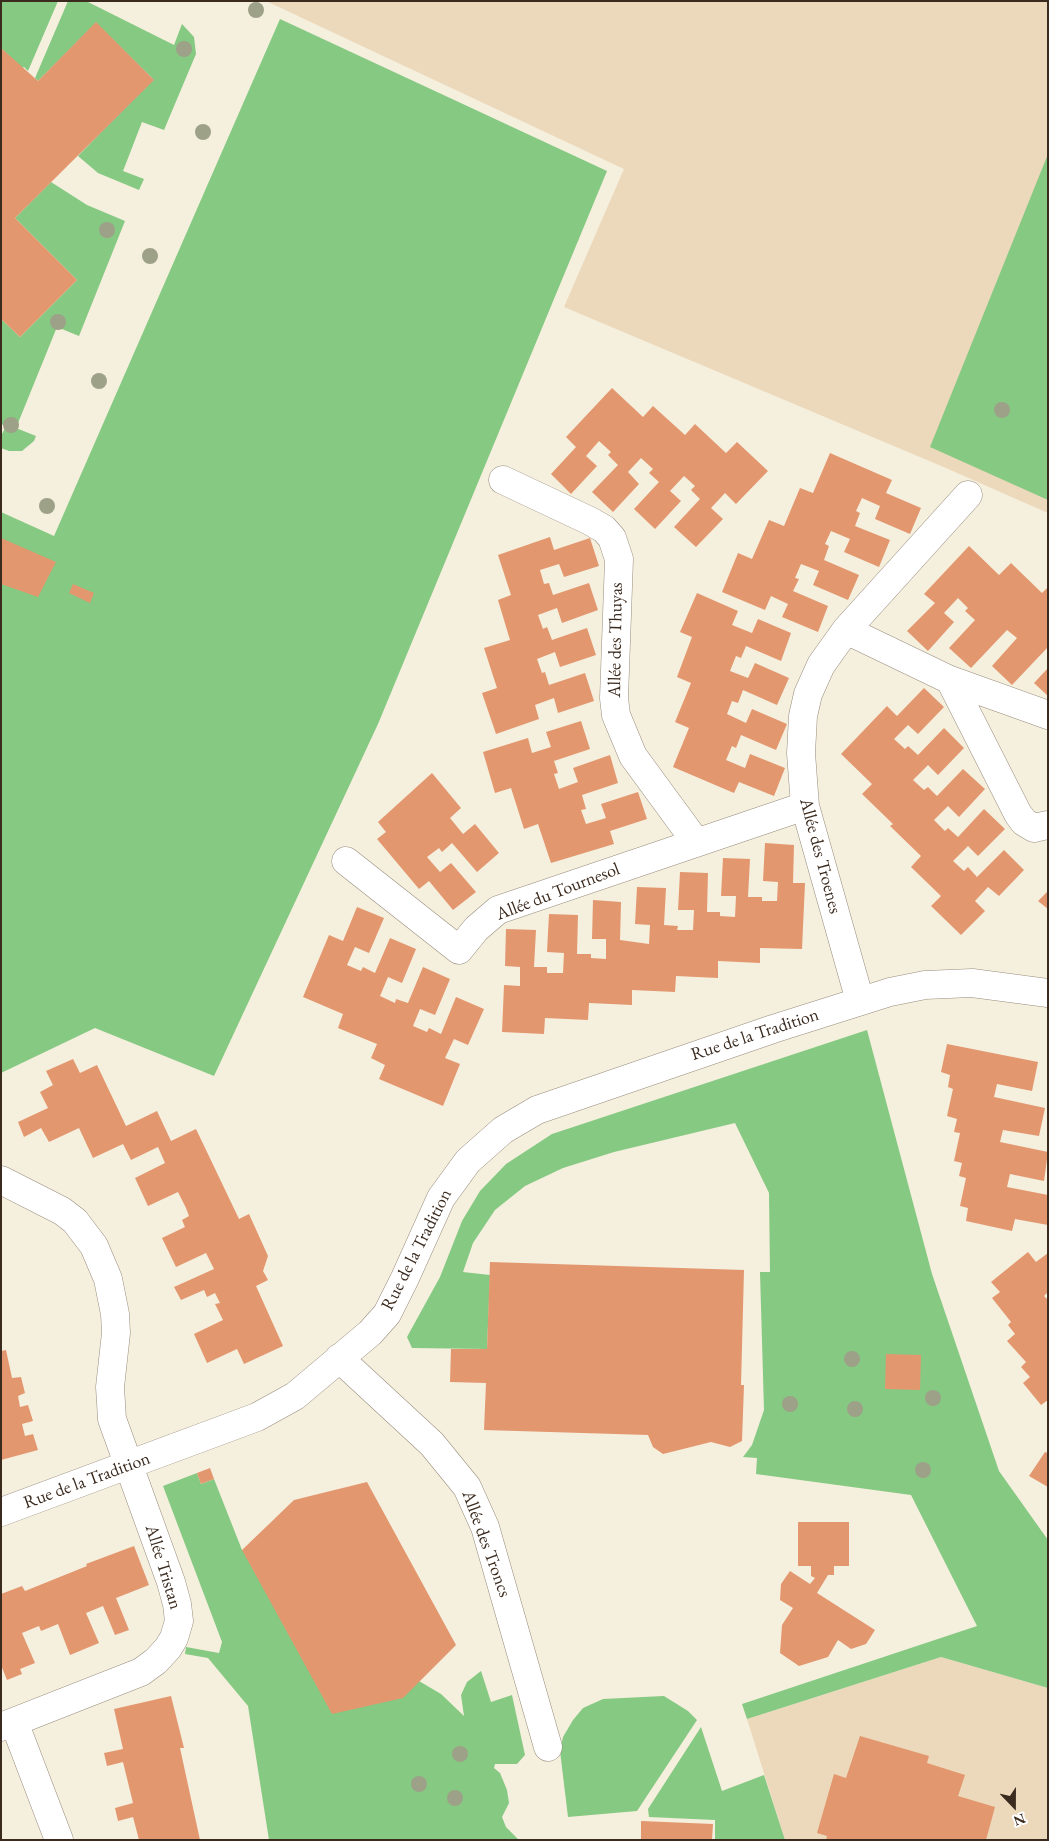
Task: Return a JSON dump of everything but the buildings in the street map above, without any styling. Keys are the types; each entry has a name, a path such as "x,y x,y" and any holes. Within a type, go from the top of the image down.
{"street":[{"name":"Allée des Thuyas","path":"503,480 590,521 604,529 612,538 618,559 614,698 616,715 623,736 640,768 696,842"},
{"name":"Allée des Troenes","path":"860,1001 805,806 801,753 803,716 808,694 821,665 846,630 968,496"},
{"path":"846,630 950,680 1048,715"},
{"path":"950,680 1018,814 1030,826 1041,828 1048,825"},
{"name":"Allée du Tournesol","path":"346,861 460,950 476,929 498,910 805,806"},
{"name":"Rue de la Tradition","path":"1,1512 278,1407 294,1396 370,1333 387,1314 440,1198 468,1161 503,1130 537,1110 860,1001 925,985 997,985 1048,993"},
{"name":"Allée Tristan","path":"1,1180 62,1211 80,1227 94,1246 112,1295 116,1332 109,1402 117,1438 161,1554 177,1604 178,1621 174,1638 156,1661 141,1672 8,1725 58,1840"},
{"name":"Allée des Troncs","path":"339,1358 432,1444 467,1487 484,1527 548,1747"}],"shaded area":[{"path":"266,1 1048,1 1048,513 564,307 624,169"},
{"path":"941,1657 1048,1688 1048,1840 785,1840 747,1719"}],"green space":[{"path":"1,1 58,1 28,71 24,67 22,68 1,48"},
{"path":"68,1 86,1 174,45 182,24 194,37 196,54 164,130 142,122 123,171 144,179 139,190 98,173 78,156 153,79 96,23 38,81 35,78"},
{"path":"280,19 607,171 378,724 214,1076 95,1028 1,1073 1,512 54,536"},
{"path":"1048,154 1048,500 930,447"},
{"path":"51,182 87,205 125,221 79,336 57,327 16,428 36,436 34,441 22,451 9,451 1,448 1,436 6,426 1,424 1,319 20,337 77,280 15,218"},
{"path":"867,1030 932,1274 999,1471 1048,1540 1048,1688 941,1657 747,1719 742,1704 977,1626 911,1495 756,1474 757,1458 743,1457 752,1445 764,1410 760,1272 770,1272 769,1193 735,1123 614,1152 563,1168 525,1186 495,1210 473,1243 463,1272 490,1275 487,1349 412,1348 407,1337 440,1277 462,1221 480,1191 506,1164 552,1134"},
{"path":"197,1473 201,1484 214,1479 242,1550 419,1681 441,1694 464,1716 461,1695 467,1682 481,1671 491,1702 512,1695 525,1755 517,1764 495,1764 494,1768 500,1773 507,1790 509,1803 502,1817 506,1827 519,1840 269,1840 248,1706 208,1658 185,1654 186,1647 219,1653 222,1642 163,1486"},
{"path":"664,1696 688,1711 697,1720 637,1811 568,1817 560,1751 563,1737 573,1720 583,1708 603,1699"},
{"path":"701,1727 722,1791 764,1775 785,1840 715,1840 715,1820 649,1817 648,1809"}]}
